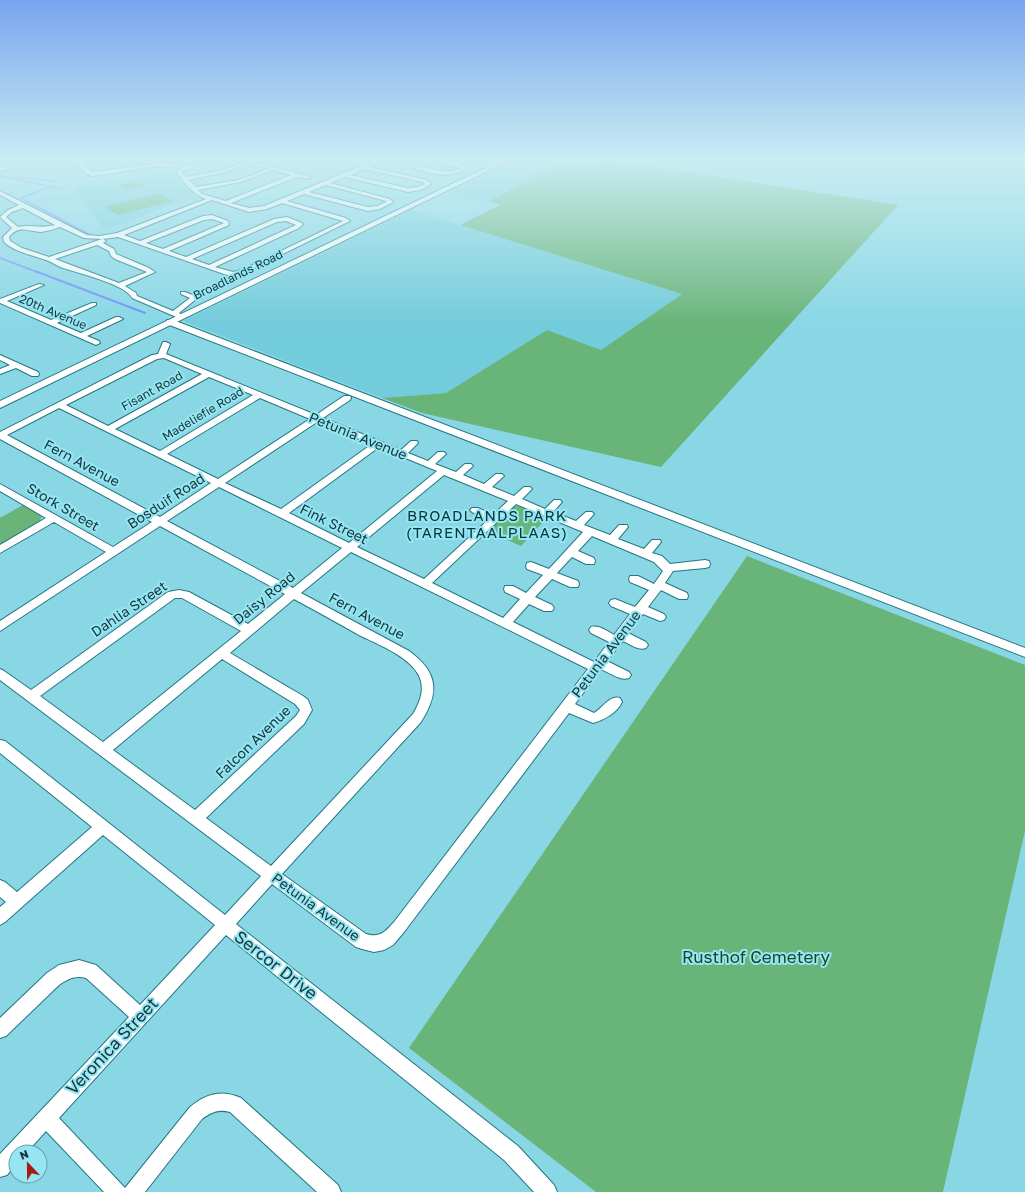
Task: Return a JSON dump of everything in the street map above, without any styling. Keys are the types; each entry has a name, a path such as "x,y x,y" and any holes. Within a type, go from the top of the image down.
{"main road":[{"name":"Broadlands Road","path":"0,404 391,215"}],"street":[{"path":"40,215 90,238 119,236 230,274 240,273 348,221 329,215"},
{"path":"49,259 119,236 172,215"},
{"path":"291,220 303,215"},
{"path":"140,243 203,218 212,217 226,222 223,226 163,251"},
{"path":"186,259 273,221 283,219 299,223 300,226 209,267"},
{"path":"3,222 16,229 14,230"},
{"path":"60,225 39,230 28,227 14,230 3,239 20,249 64,266 110,281 130,291 134,294 134,297 175,318 1025,653"},
{"path":"98,243 112,250 113,255 117,258 152,272 118,286"},
{"path":"0,301 41,285"},
{"path":"175,318 183,308 194,299 193,297 183,293"},
{"name":"20th Avenue","path":"0,301 96,342"},
{"path":"51,323 94,304"},
{"path":"81,336 119,319"},
{"path":"0,435 155,357 161,356 165,350 166,344"},
{"name":"Petunia Avenue","path":"0,674 104,749 271,875 362,941 376,944 384,942 400,927 666,575 668,568 658,560 646,554 165,356 161,356"},
{"path":"0,357 35,374"},
{"path":"0,372 16,365"},
{"name":"Fisant Road","path":"108,429 208,374"},
{"name":"Madeliefie Road","path":"160,455 260,395"},
{"name":"Bosduif Road","path":"0,627 347,398"},
{"name":"Fink Street","path":"59,405 505,623 598,665 625,675"},
{"name":"Fern Avenue","path":"0,435 412,658 425,672 428,689 425,705 417,718 225,924"},
{"path":"401,454 414,443"},
{"path":"281,514 378,444"},
{"path":"428,465 442,454"},
{"path":"457,476 468,466"},
{"name":"Daisy Road","path":"104,749 443,471"},
{"path":"485,488 498,476"},
{"name":"Stork Street","path":"0,487 113,552"},
{"path":"424,584 527,489"},
{"path":"546,513 557,502"},
{"path":"475,510 494,519"},
{"path":"577,526 589,514"},
{"path":"0,550 53,518"},
{"path":"611,540 623,527"},
{"path":"505,623 590,531"},
{"path":"646,554 656,542"},
{"path":"571,552 590,560"},
{"path":"668,568 704,564"},
{"path":"532,566 574,584"},
{"path":"634,579 683,596"},
{"path":"509,590 548,608"},
{"name":"Dahlia Street","path":"31,696 172,595 185,595 249,630"},
{"path":"615,603 660,617"},
{"path":"596,630 642,645"},
{"name":"Falcon Avenue","path":"196,818 300,720 306,710 304,704 299,700 221,653"},
{"path":"567,706 593,718 600,716 616,702"},
{"name":"Sercor Drive","path":"0,744 511,1153 547,1192"},
{"path":"0,917 103,826"},
{"path":"0,887 17,902"},
{"name":"Veronica Street","path":"0,1168 225,924"},
{"path":"0,1030 53,979 65,970 72,968 85,969 90,972 140,1016"},
{"path":"133,1192 196,1112 209,1103 221,1100 234,1104 331,1192"},
{"path":"46,1118 117,1192"}],"shaded area":[{"path":"94,215 146,215 105,230"},
{"path":"401,215 426,215 682,294 601,350 547,330 446,393 382,398 183,321"}],"green space":[{"path":"481,215 889,215 661,467 422,413 382,398 446,393 547,330 601,350 682,294 460,225"},
{"path":"23,505 42,516 39,523 3,545 0,543 0,518"},
{"path":"518,506 547,518 521,546 487,531 512,507"},
{"name":"Rusthof Cemetery","path":"747,556 1025,665 1025,831 943,1192 596,1192 409,1048"}],"waterway":[{"path":"52,215 94,237"},
{"path":"0,258 37,272"},
{"path":"35,271 145,313"}],"district":[{"name":"BROADLANDS PARK (TARENTAALPLAAS)","path":"487,524"}]}
